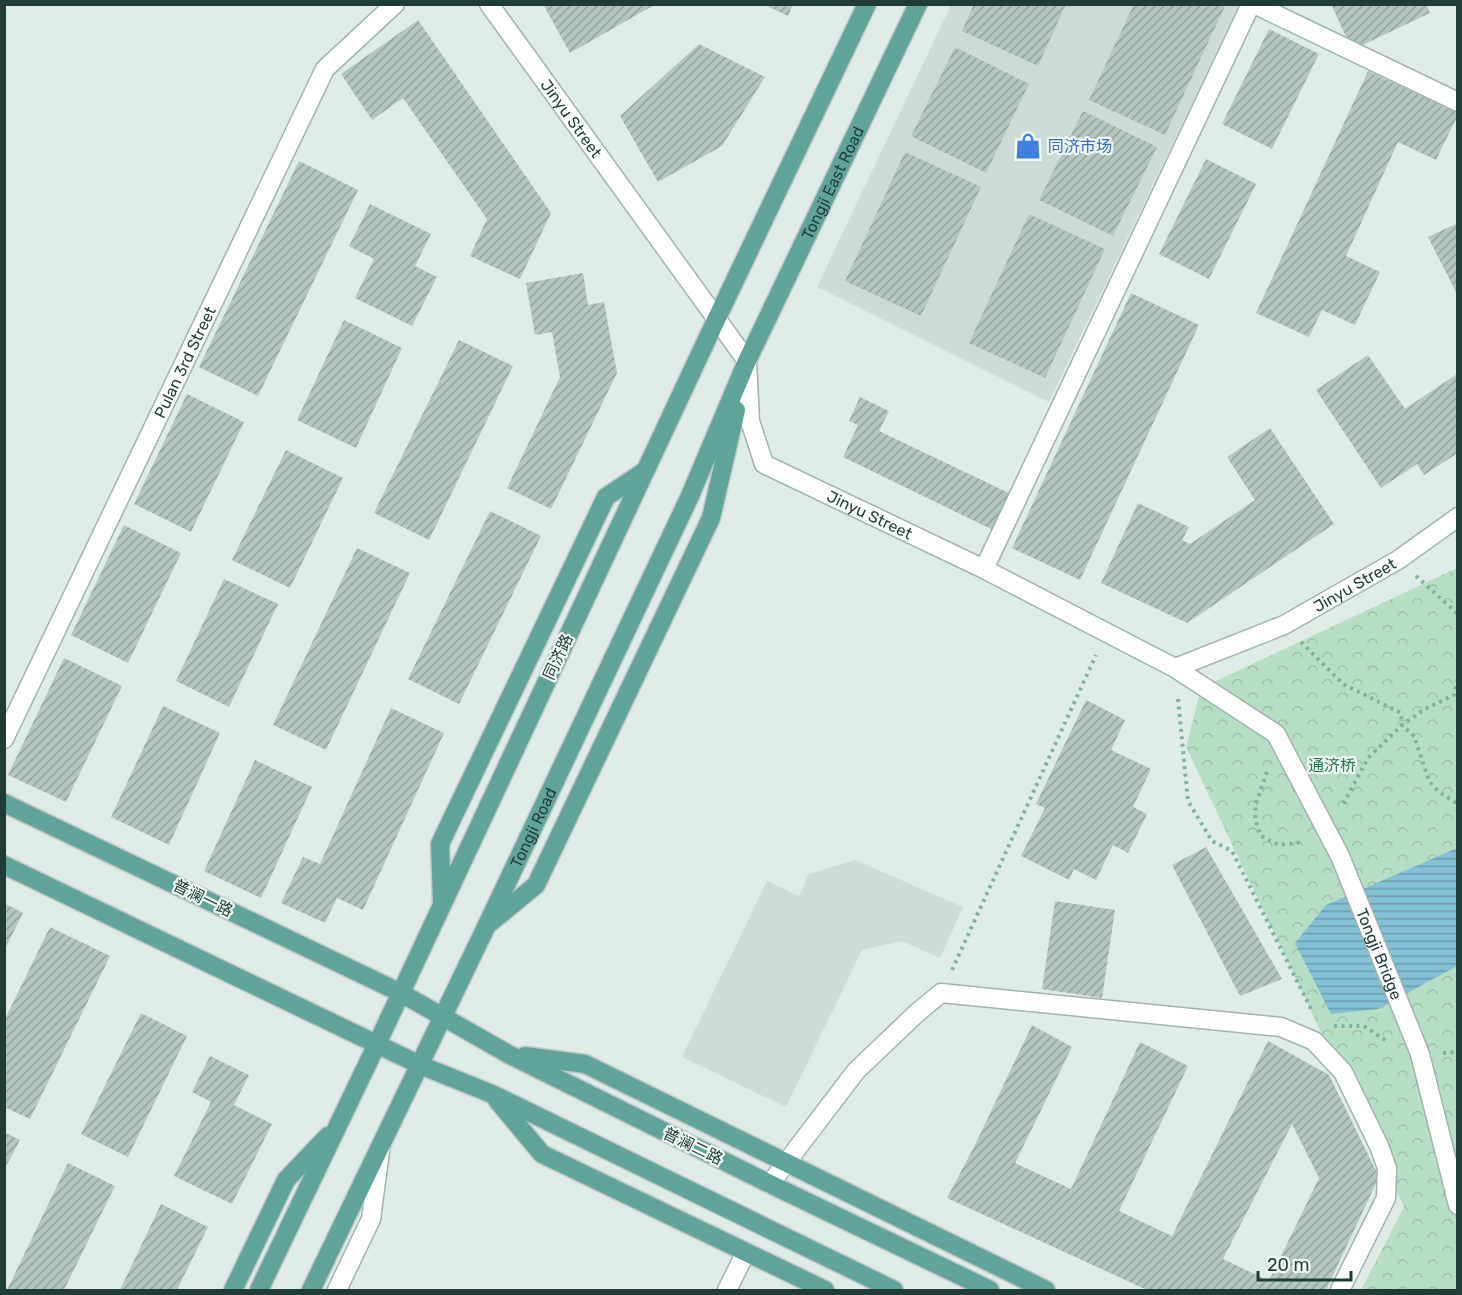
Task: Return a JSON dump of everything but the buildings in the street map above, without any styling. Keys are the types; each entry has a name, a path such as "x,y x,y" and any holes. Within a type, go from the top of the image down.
{"main road":[{"path":"716,320 867,4"},
{"name":"Tongji East Road","path":"747,362 918,4"},
{"name":"同济路","path":"401,993 716,320"},
{"path":"487,925 536,885 711,518 747,362"},
{"name":"Tongji Road","path":"311,1290 690,496 747,362"},
{"path":"442,905 440,844 606,497 645,471"},
{"name":"普澜一路","path":"4,804 401,993"},
{"path":"4,865 420,1065 492,1094 894,1290"},
{"path":"259,1290 401,993"},
{"name":"普澜二路","path":"401,993 510,1055 990,1290"},
{"path":"510,1055 585,1064 1046,1290"},
{"path":"492,1094 542,1154 825,1290"},
{"path":"233,1290 286,1180 339,1124"}],"street":[{"name":"Pulan 3rd Street","path":"4,739 325,69 395,4"},
{"name":"Jinyu Street","path":"489,4 747,362 750,421 764,464 984,569 1176,668 1284,625 1398,560 1458,517"},
{"path":"984,569 1253,4 1458,102"},
{"path":"1176,668 1276,734"},
{"name":"Tongji Bridge","path":"1276,734 1340,856 1422,1060 1458,1205"},
{"path":"770,1184 856,1071 940,993 1281,1027 1314,1041 1343,1072 1379,1146 1387,1168 1386,1198 1340,1290"},
{"path":"337,1290 371,1219 381,1145"},
{"path":"728,1290 746,1252"}],"path":[{"path":"1398,560 1458,615"},
{"path":"1284,625 1343,684 1401,713 1402,725 1414,736 1429,781 1439,792 1458,804"},
{"path":"940,993 1107,632"},
{"path":"1176,668 1188,801 1212,841 1232,851 1314,1015"},
{"path":"1276,734 1256,803 1255,819 1261,836 1279,845 1331,839 1337,815 1368,758 1402,725 1425,709 1456,696 1458,679"},
{"path":"1330,1026 1364,1026 1422,1060"}],"shaded area":[{"name":"同济市场","path":"951,5 1239,5 1049,402 817,287"},
{"path":"855,860 963,907 940,958 902,941 862,950 786,1107 682,1057 767,881 799,896 809,874"}],"green space":[{"name":"通济桥","path":"1457,568 1457,1290 1361,1290 1404,1207 1186,747 1201,688"}],"water":[{"path":"1457,848 1457,966 1378,1009 1331,1014 1295,943 1326,905"}],"place":[{"name":"同济市场","path":"1028,146"}]}
